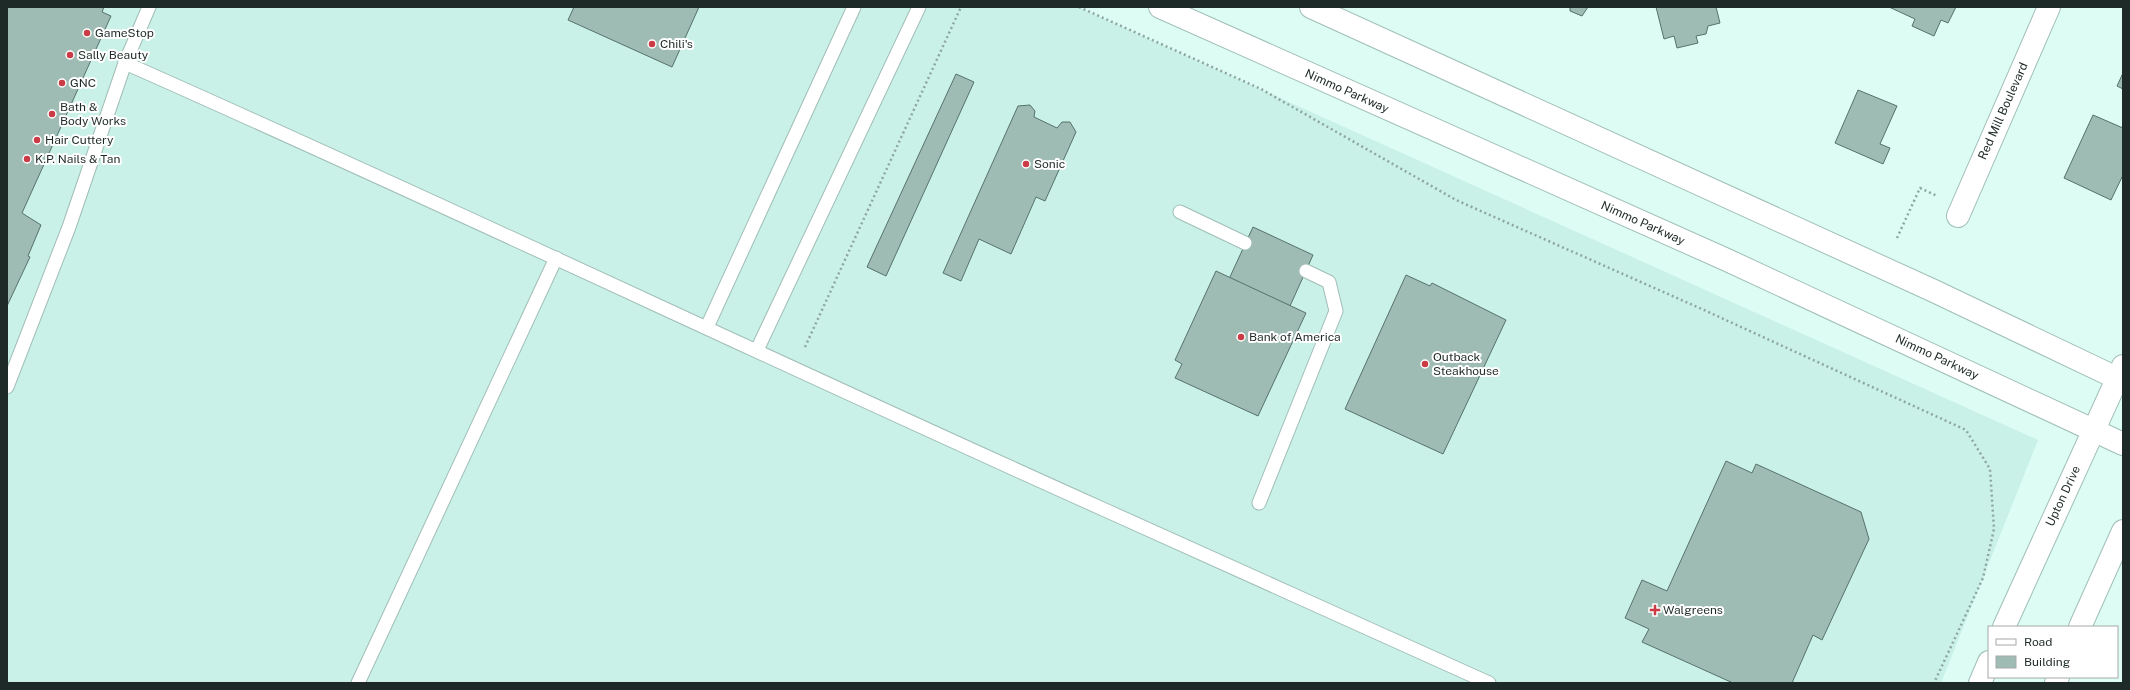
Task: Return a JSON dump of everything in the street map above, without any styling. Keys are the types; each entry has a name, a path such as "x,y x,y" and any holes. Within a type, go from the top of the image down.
{"main road":[{"name":"Nimmo Parkway","path":"1160,7 1727,260 2123,444"},
{"path":"1311,7 2121,375"},
{"name":"Red Mill Boulevard","path":"1959,212 2049,7"},
{"name":"Upton Drive","path":"2004,626 2093,430 2121,375"},
{"path":"2080,626 2123,530"},
{"path":"1980,683 1988,664"}],"lane":[{"path":"7,387 69,227 125,63 149,7"},
{"path":"707,327 854,7"},
{"path":"757,350 919,7"},
{"path":"125,63 795,367 1104,510 1269,582 1489,683"},
{"path":"1180,212 1245,243"},
{"path":"358,683 556,258"},
{"path":"1259,503 1336,311 1329,282 1306,271"}],"path":[{"path":"795,367 832,291 961,7"},
{"path":"1079,7 1261,89 1456,200 1697,307 1966,430 1990,469 1994,529 1983,578 1934,683"},
{"path":"1897,238 1920,188 1959,212"}],"shaded area":[{"path":"7,7 1078,7 2038,440 1941,683 7,683"}],"building":[{"path":"7,7 104,7 102,12 111,16 22,213 41,225 28,256 30,257 7,306"},
{"name":"Chili's","path":"574,7 699,7 672,67 568,20"},
{"path":"1570,7 1588,7 1582,16 1570,11"},
{"path":"1656,7 1716,7 1720,23 1708,26 1706,34 1696,36 1698,43 1677,48 1674,36 1664,39"},
{"path":"1889,7 1956,7 1948,23 1941,20 1934,36 1912,26 1915,19"},
{"path":"2123,73 2123,89 2117,86"},
{"path":"956,74 974,82 886,276 867,267"},
{"path":"1858,90 1897,106 1880,144 1890,148 1883,164 1835,143"},
{"name":"Sonic","path":"1030,105 1035,111 1034,117 1057,128 1062,122 1070,122 1076,132 1045,201 1036,197 1011,254 979,239 961,281 943,273 1018,106"},
{"path":"2093,115 2123,128 2123,175 2111,200 2064,178"},
{"path":"1253,227 1313,255 1290,306 1229,279"},
{"name":"Bank of America","path":"1216,271 1306,313 1258,416 1175,378 1182,364 1175,360"},
{"name":"Outback Steakhouse","path":"1406,275 1430,286 1432,283 1506,320 1443,454 1345,409"},
{"name":"Walgreens","path":"1726,461 1752,473 1756,464 1861,512 1869,539 1822,640 1813,635 1792,683 1733,683 1642,642 1649,629 1625,618 1642,580 1667,591"}],"place":[{"name":"GameStop","path":"87,33"},
{"name":"Chili's","path":"652,44"},
{"name":"Sally Beauty","path":"70,55"},
{"name":"GNC","path":"62,83"},
{"name":"Bath & Body Works","path":"52,114"},
{"name":"Hair Cuttery","path":"37,140"},
{"name":"K.P. Nails & Tan","path":"27,159"},
{"name":"Sonic","path":"1026,164"},
{"name":"Bank of America","path":"1241,337"},
{"name":"Outback Steakhouse","path":"1425,364"},
{"name":"Walgreens","path":"1655,610"}]}
